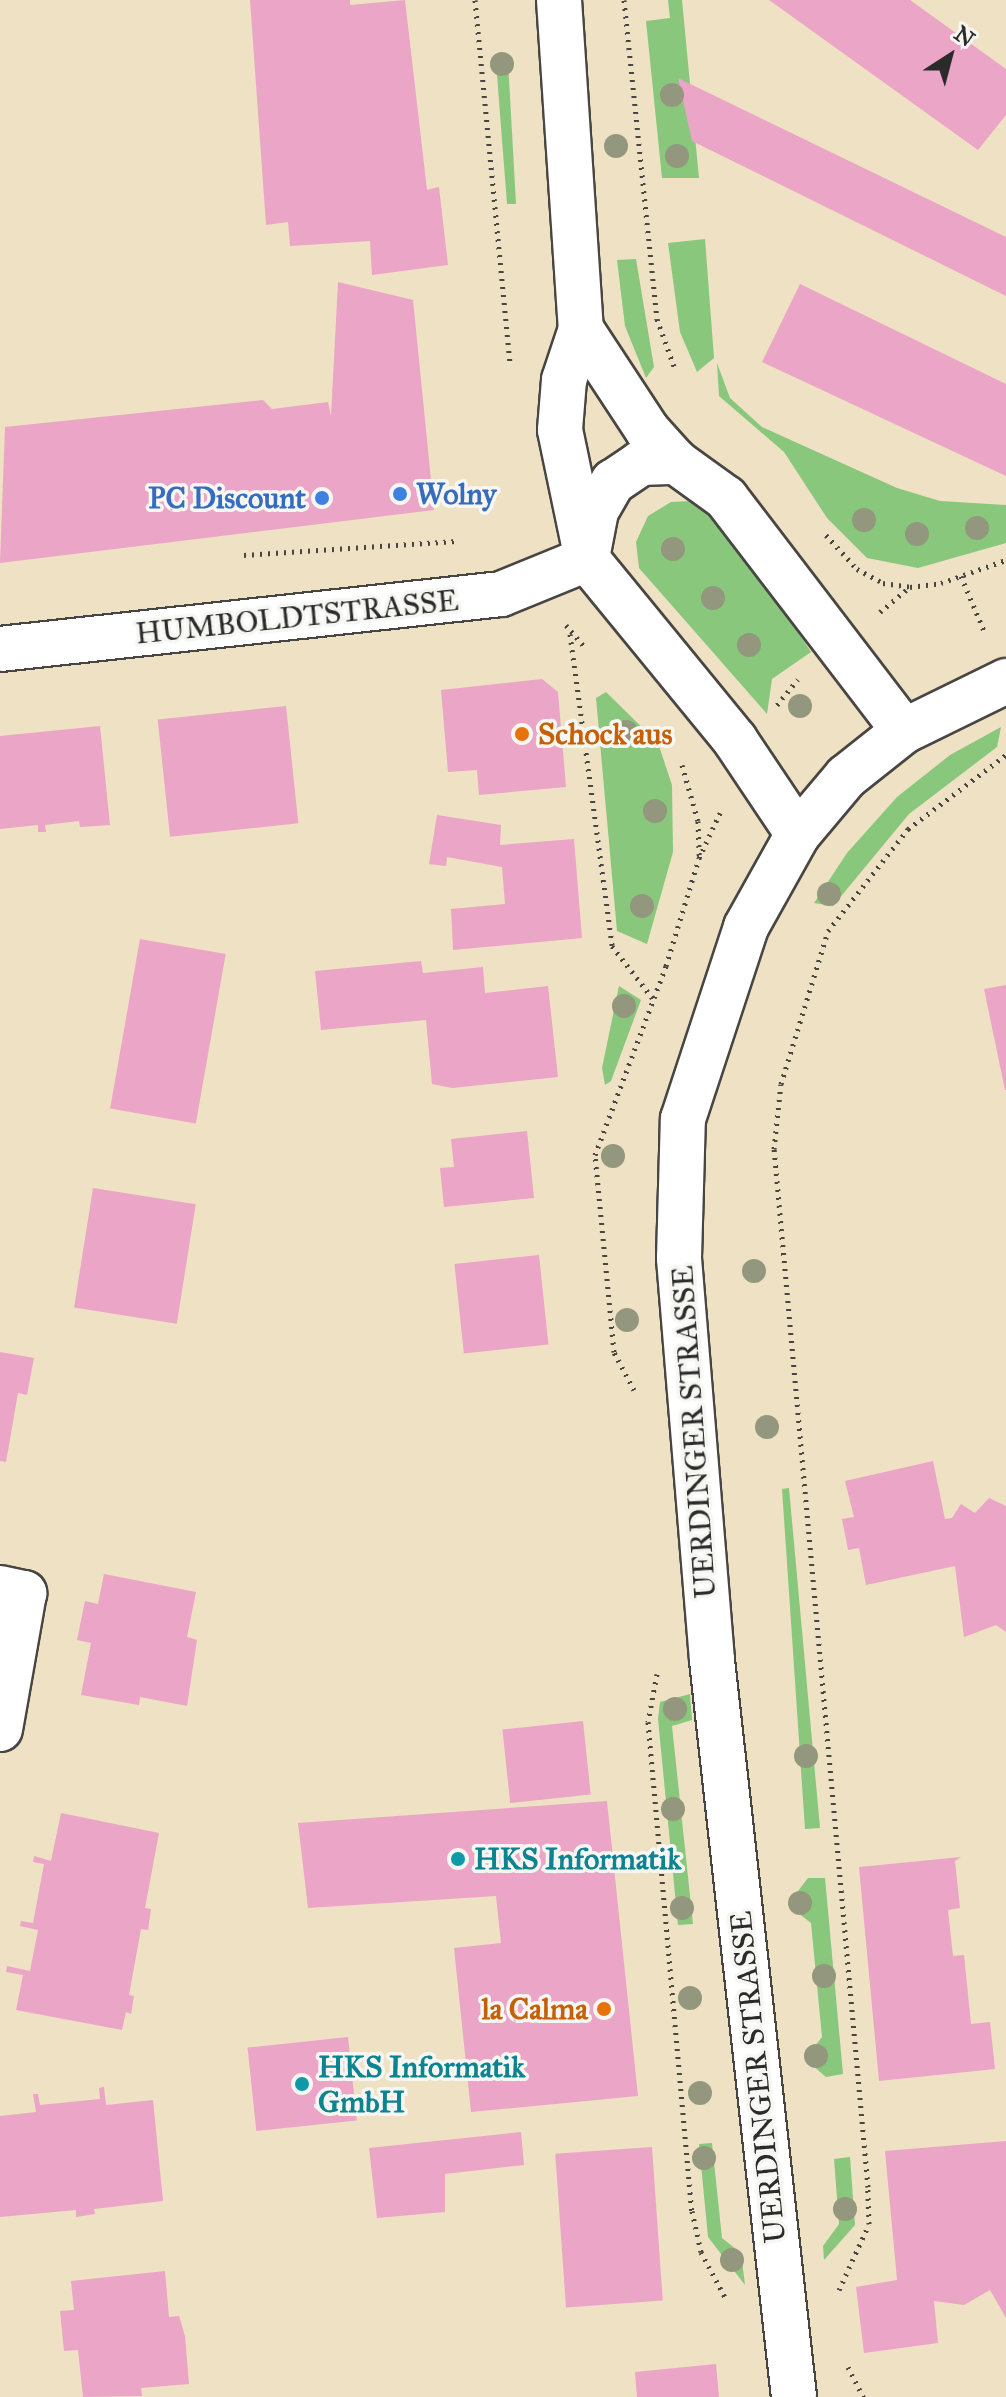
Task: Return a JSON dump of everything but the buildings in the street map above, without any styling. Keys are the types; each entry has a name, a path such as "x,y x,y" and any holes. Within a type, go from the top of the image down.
{"main road":[{"path":"559,0 581,329 564,380 560,430 587,559 747,756 798,834"},
{"path":"581,329 648,431 676,462 726,498 904,731"},
{"path":"587,559 596,511 613,482 641,463 676,462"},
{"name":"HUMBOLDTSTRASSE","path":"0,649 501,594 587,559"},
{"name":"UERDINGER STRASSE","path":"794,2397 712,1660 679,1258 683,1119 746,927 798,834 846,777 904,731 1006,681"},
{"path":"0,1588 24,1593 0,1729"}],"path":[{"path":"624,0 657,319 679,380"},
{"path":"817,524 857,569 883,583 910,587 941,583 1006,560"},
{"path":"244,555 461,541"},
{"path":"699,858 747,756 795,681 910,587"},
{"path":"569,633 612,946 654,1000"},
{"path":"840,2299 838,2285 869,2224 868,2187 774,1149 781,1084 828,931 908,829 1006,755"},
{"path":"846,2355 863,2397"}],"green space":[{"path":"668,0 682,0 699,178 662,178 646,21 670,18"},
{"path":"508,61 516,204 507,204 496,62"},
{"path":"705,239 714,358 697,372 680,332 668,243"},
{"path":"636,259 654,367 646,378 625,326 617,260"},
{"path":"717,363 730,398 762,427 897,488 940,501 1006,505 1006,543 918,568 867,558 827,518 784,452 719,396"},
{"path":"692,501 732,531 811,652 772,679 767,714 639,568 636,542 648,516 671,502"},
{"path":"606,692 658,743 672,785 673,852 647,944 617,931 596,698"},
{"path":"1001,727 997,747 909,814 833,906 814,903 847,853 897,797 950,755"},
{"path":"619,986 641,1000 611,1081 605,1085 602,1068"},
{"path":"789,1488 820,1828 805,1829 782,1489"},
{"path":"690,1694 692,1720 672,1726 693,1924 678,1925 658,1719 660,1702"},
{"path":"808,1878 825,1878 843,2074 826,2077 805,2059 822,2037 811,1923 793,1909 792,1899"},
{"path":"712,2143 722,2238 741,2253 745,2285 708,2237 699,2144"},
{"path":"850,2157 855,2225 824,2260 823,2246 839,2224 834,2159"}],"place":[{"name":"Wolny","path":"400,494"},
{"name":"PC Discount","path":"322,498"},
{"name":"Schock aus","path":"522,734"},
{"name":"HKS Informatik","path":"458,1859"},
{"name":"la Calma","path":"604,2009"},
{"name":"HKS Informatik GmbH","path":"302,2084"}]}
